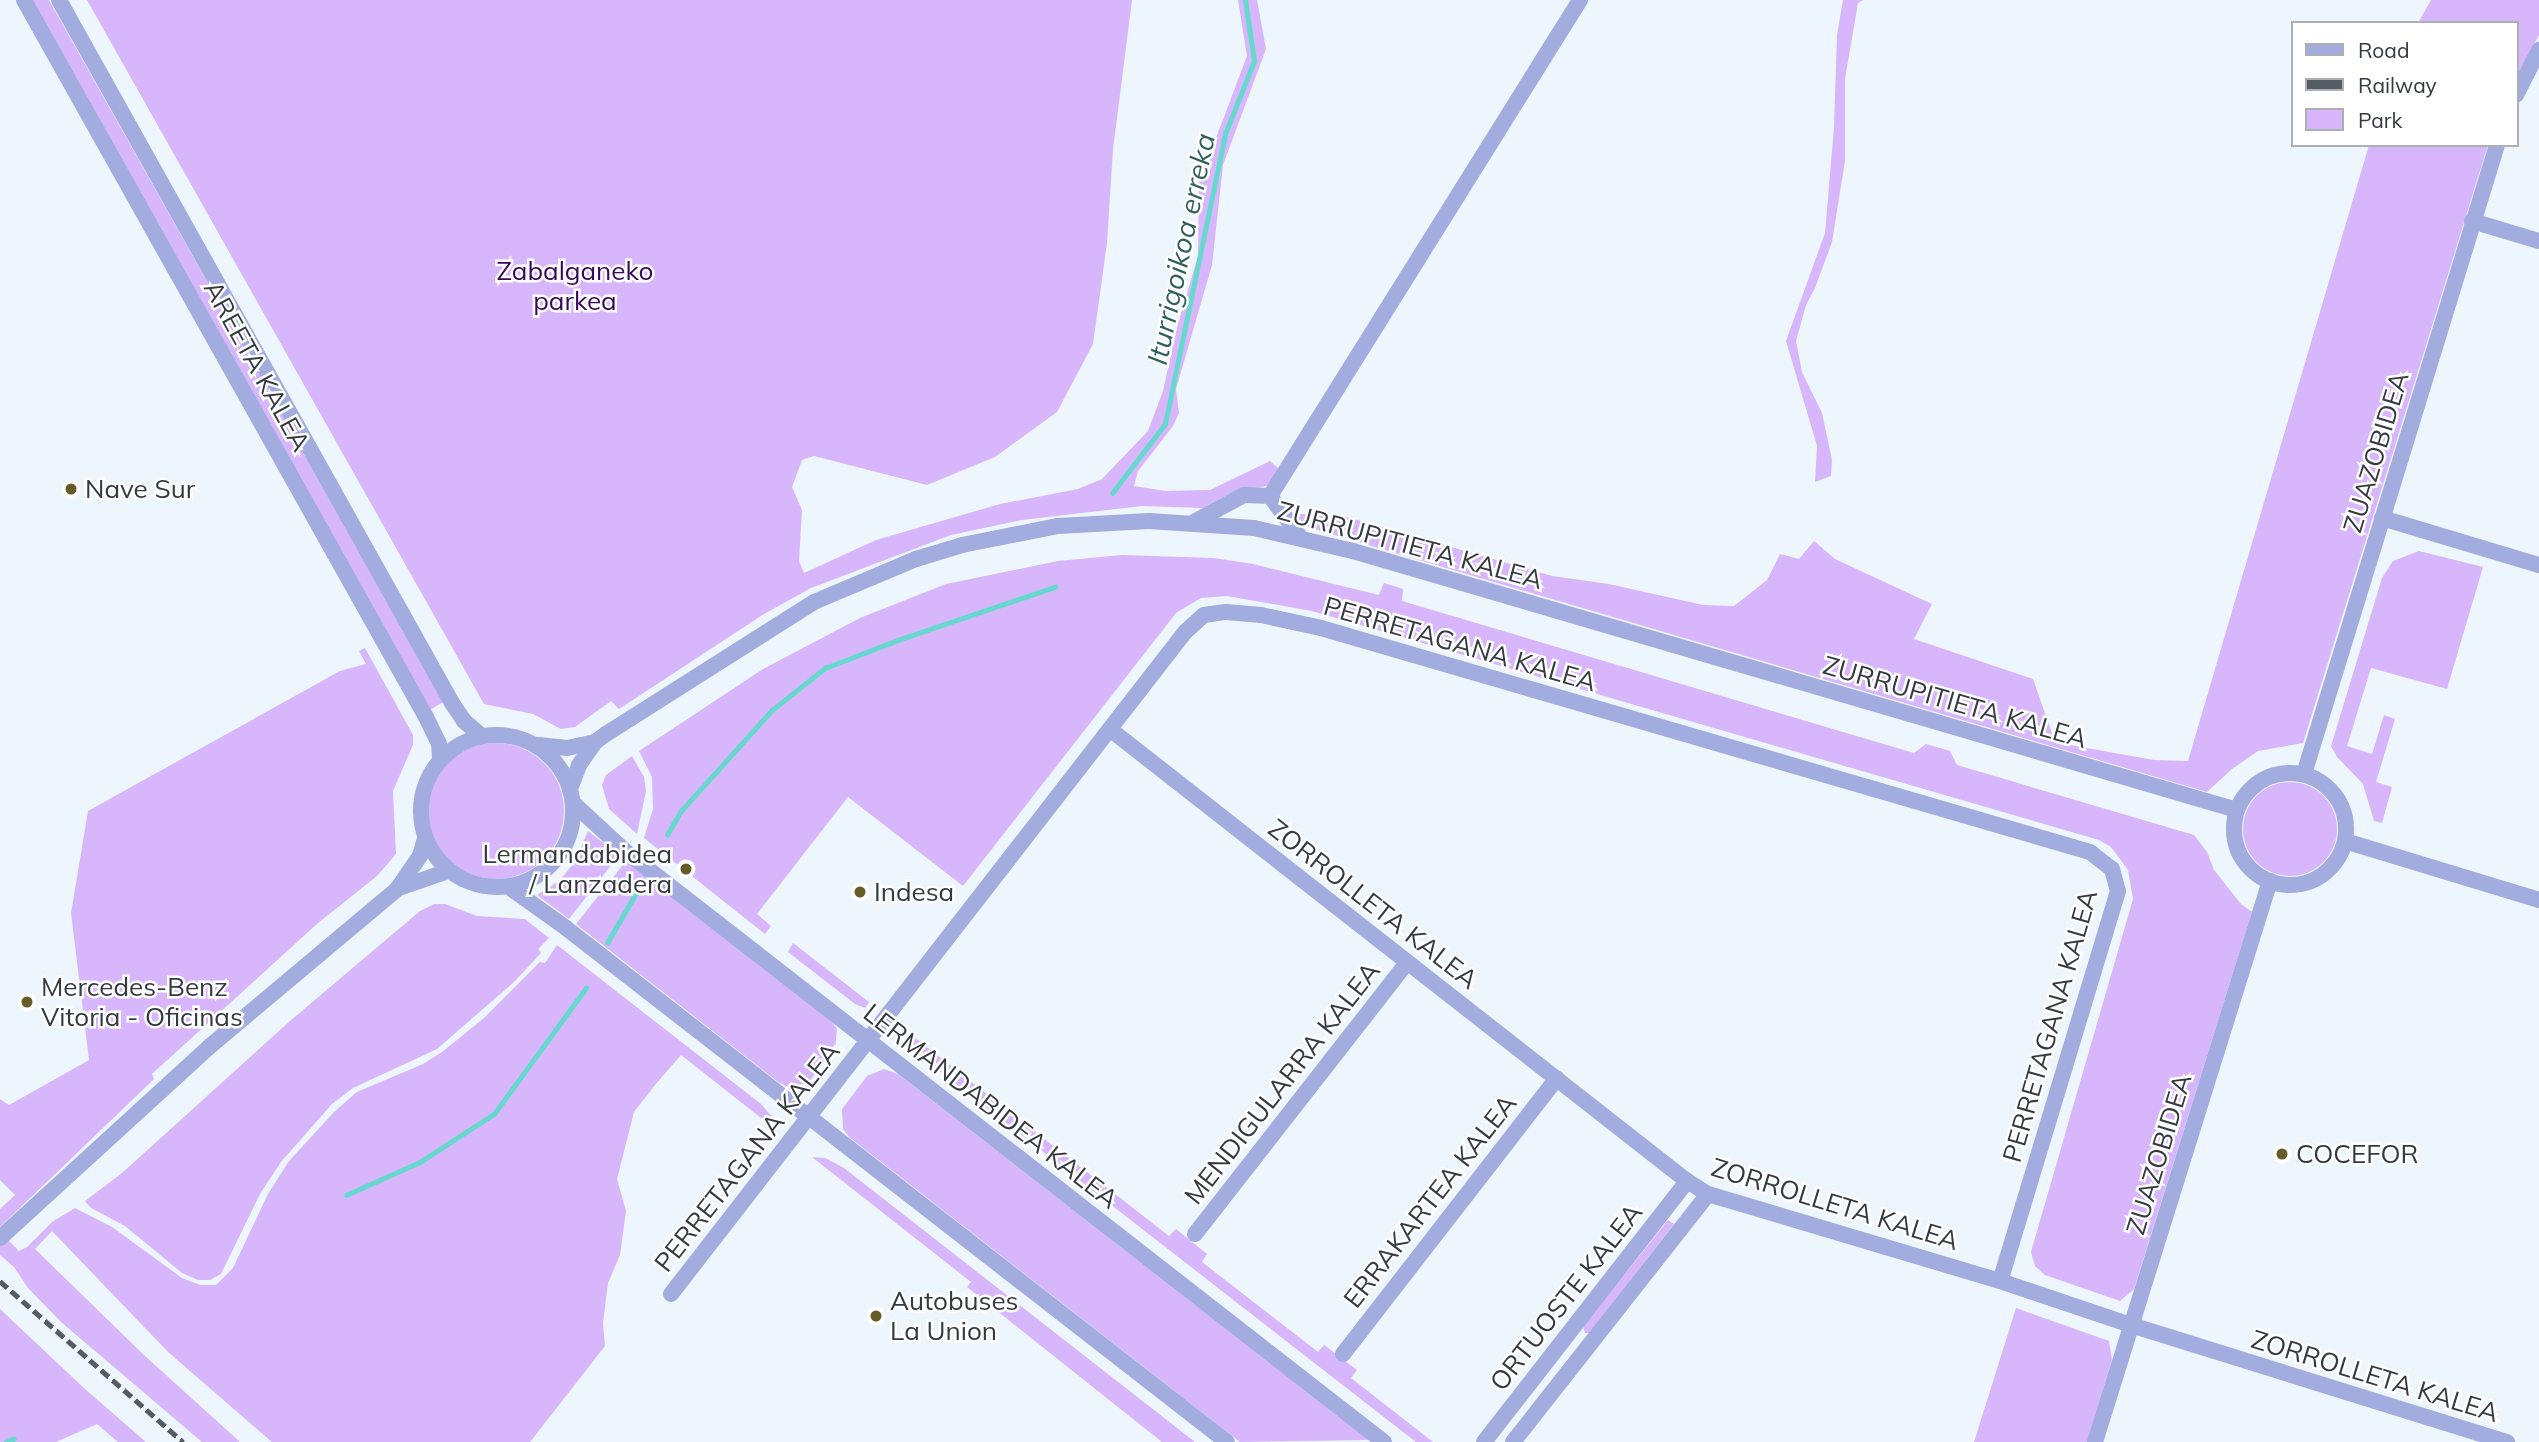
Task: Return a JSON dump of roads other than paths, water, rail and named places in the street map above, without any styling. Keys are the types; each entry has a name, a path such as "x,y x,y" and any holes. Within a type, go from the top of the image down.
{"street":[{"name":"AREETA KALEA","path":"24,0 426,717 439,744 440,759"},
{"name":"AREETA KALEA","path":"59,0 452,703 464,720 482,736"},
{"path":"1270,496 1580,0"},
{"path":"2518,91 2539,50"},
{"name":"ZUAZOBIDEA","path":"2304,774 2496,147"},
{"path":"2472,221 2539,241"},
{"path":"1194,522 1244,495 1270,496"},
{"path":"1270,496 1300,537"},
{"path":"2382,517 2539,565"},
{"name":"ZURRUPITIETA KALEA","path":"572,796 579,765 595,742 697,674 814,602 916,559 984,540 1058,526 1105,522 1194,522 1254,528 1300,537 2237,810"},
{"name":"PERRETAGANA KALEA","path":"671,1294 1196,620 1212,613 1261,614 1321,628 2090,852 2112,869 2118,891 2000,1281"},
{"name":"ZORROLLETA KALEA","path":"1111,730 1687,1181 1708,1194 2000,1281 2131,1325 2507,1442"},
{"path":"2,1237 209,1047 397,888 420,856 425,839 420,806 430,773 440,759 459,744 482,736 517,737 534,744 556,764 572,796 573,822 558,858 536,877 509,887 477,885 448,871 425,839"},
{"name":"ZURRUPITIETA KALEA","path":"534,744 567,748 595,742"},
{"path":"2284,773 2304,774 2318,780 2338,799 2346,827 2341,854 2323,874 2297,884 2270,881 2255,872 2244,860 2236,844 2234,827 2237,810 2252,787 2264,779 2284,773"},
{"name":"LERMANDABIDEA KALEA","path":"572,796 625,851 1384,1442"},
{"path":"2345,841 2539,900"},
{"path":"397,888 448,871"},
{"name":"ZUAZOBIDEA","path":"2095,1442 2270,881"},
{"path":"509,887 810,1117 1227,1442"},
{"name":"MENDIGULARRA KALEA","path":"1195,1234 1407,963"},
{"name":"ERRAKARTEA KALEA","path":"1343,1354 1557,1078"},
{"name":"ORTUOSTE KALEA","path":"1484,1442 1687,1181"},
{"name":"ORTUOSTE KALEA","path":"1513,1442 1708,1194"}],"waterway":[{"name":"Iturrigoikoa erreka","path":"1112,493 1165,424 1225,134 1254,61 1245,0"},
{"name":"Iturrigoikoa erreka","path":"667,835 681,811 772,710 825,668 898,640 1055,587"},
{"name":"Iturrigoikoa erreka","path":"607,943 643,881"},
{"name":"Iturrigoikoa erreka","path":"346,1195 420,1162 494,1114 586,988"},
{"name":"Iturrigoikoa erreka","path":"6,1442 13,1439"}],"railway":[{"path":"0,1281 183,1442"}],"place":[{"name":"Nave Sur","path":"71,489"},
{"name":"Lermandabidea / Lanzadera","path":"686,869"},
{"name":"Indesa","path":"860,892"},
{"name":"Mercedes-Benz Vitoria - Oficinas","path":"27,1002"},
{"name":"COCEFOR","path":"2282,1154"},
{"name":"Autobuses La Union","path":"876,1316"}],"park label":[{"name":"Zabalganeko parkea","path":"575,286"}]}
